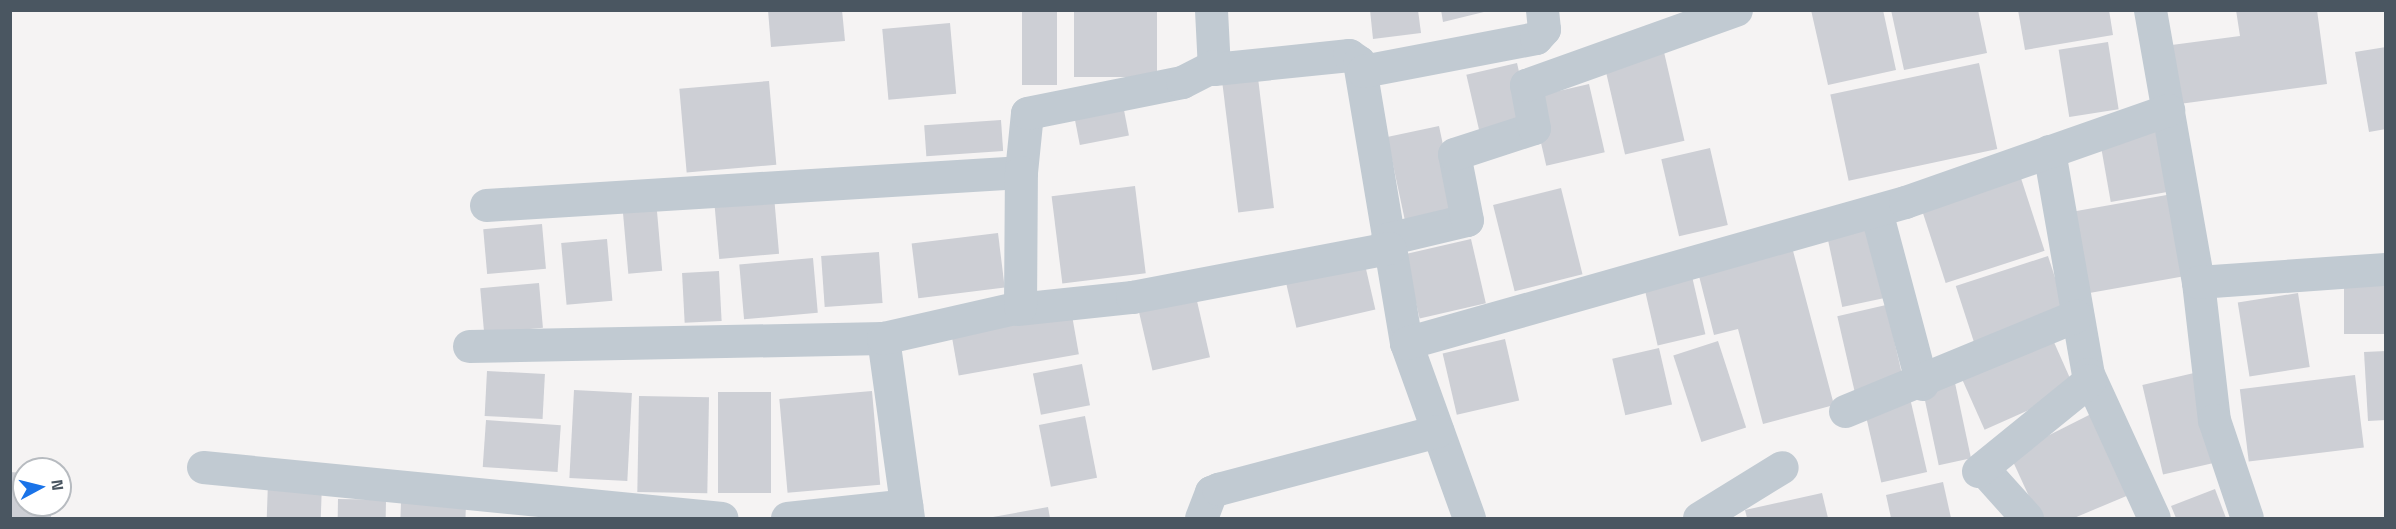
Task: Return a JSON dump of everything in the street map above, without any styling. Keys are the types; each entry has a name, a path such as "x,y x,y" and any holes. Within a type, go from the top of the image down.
{"street":[{"path":"1211,10 1212,67"},
{"path":"1363,71 1536,38 1544,29 1542,10"},
{"path":"469,346 883,338 1017,309 1132,297 1388,243 1467,220 1454,154 1534,128 1526,85 1736,10"},
{"path":"2150,10 2198,282 2214,420 2247,519"},
{"path":"1017,309 1022,299 1021,172 1027,113 1182,82 1212,67 1349,54 1363,71 1388,243 1406,343 1468,519"},
{"path":"1406,343 1876,211 2168,110"},
{"path":"2049,151 2076,316 2090,380 2154,519"},
{"path":"486,205 1021,172"},
{"path":"1876,211 1922,384"},
{"path":"2198,282 2385,269"},
{"path":"1845,411 1922,384 2076,316"},
{"path":"787,519 907,512 883,338"},
{"path":"2027,519 1980,470 2090,380"},
{"path":"1201,519 1211,492 1218,489 1437,431"},
{"path":"203,467 480,507 722,519"},
{"path":"1699,519 1782,467"}],"building":[{"path":"768,10 842,10 845,41 771,47"},
{"path":"1022,10 1057,10 1057,85 1022,85"},
{"path":"1074,10 1157,10 1157,77 1074,77"},
{"path":"1370,10 1418,10 1421,33 1373,39"},
{"path":"1441,10 1488,10 1488,11 1443,22"},
{"path":"1811,10 1883,10 1896,70 1828,85"},
{"path":"1891,10 1978,10 1987,53 1904,70"},
{"path":"2018,10 2109,10 2113,35 2025,50"},
{"path":"2236,10 2317,10 2327,84 2172,105 2164,46 2240,36"},
{"path":"950,23 956,94 888,100 882,29"},
{"path":"2108,42 2119,109 2069,117 2059,50"},
{"path":"2386,47 2386,129 2369,132 2355,52"},
{"path":"1664,52 1684,141 1625,154 1605,66"},
{"path":"1517,63 1531,125 1481,137 1466,75"},
{"path":"1979,63 1997,149 1849,181 1830,95"},
{"path":"1258,78 1274,208 1238,212 1222,82"},
{"path":"769,81 776,165 687,173 679,89"},
{"path":"1589,84 1605,152 1546,166 1531,97"},
{"path":"1123,105 1129,135 1080,145 1074,115"},
{"path":"1001,120 1003,151 926,156 924,125"},
{"path":"2161,124 2173,191 2111,202 2099,135"},
{"path":"1439,126 1457,212 1405,223 1387,137"},
{"path":"1710,148 1728,225 1679,236 1661,159"},
{"path":"2018,169 2045,251 1946,283 1919,201"},
{"path":"1135,186 1146,273 1062,284 1052,196"},
{"path":"1561,188 1583,274 1515,291 1493,205"},
{"path":"2178,193 2192,275 2078,295 2064,213"},
{"path":"774,196 779,254 719,259 714,201"},
{"path":"656,200 662,271 628,274 622,203"},
{"path":"1872,221 1888,297 1842,307 1826,231"},
{"path":"542,224 546,269 487,274 483,229"},
{"path":"998,233 1005,288 918,298 912,244"},
{"path":"607,239 612,301 567,305 561,243"},
{"path":"1471,239 1486,303 1420,319 1405,254"},
{"path":"1792,247 1834,405 1763,424 1738,329 1714,335 1698,272"},
{"path":"879,252 883,303 825,307 821,256"},
{"path":"1363,256 1375,310 1296,328 1284,274"},
{"path":"2048,256 2067,313 1974,343 1956,286"},
{"path":"813,258 818,313 744,319 739,264"},
{"path":"719,271 722,321 685,323 682,273"},
{"path":"1691,272 1705,334 1658,345 1643,283"},
{"path":"2344,275 2386,275 2386,334 2344,334"},
{"path":"539,283 543,328 484,333 480,288"},
{"path":"1194,288 1210,357 1152,370 1137,301"},
{"path":"2298,293 2310,367 2249,377 2238,303"},
{"path":"1070,304 1079,354 959,375 950,325"},
{"path":"1886,305 1904,384 1856,395 1837,316"},
{"path":"2049,331 2075,389 1985,430 1959,371"},
{"path":"1505,339 1519,400 1457,415 1443,353"},
{"path":"1718,341 1746,428 1701,442 1673,356"},
{"path":"1659,348 1672,405 1625,415 1612,359"},
{"path":"2386,351 2386,420 2368,421 2364,352"},
{"path":"1082,364 1090,405 1041,415 1033,374"},
{"path":"487,371 545,374 543,419 485,416"},
{"path":"2194,373 2215,463 2163,475 2142,385"},
{"path":"2355,375 2364,447 2249,462 2240,389"},
{"path":"1955,383 1971,458 1939,465 1923,390"},
{"path":"574,390 632,393 627,481 569,478"},
{"path":"872,391 880,485 788,493 779,399"},
{"path":"718,392 771,392 771,493 718,493"},
{"path":"639,396 709,397 707,493 637,492"},
{"path":"1910,398 1927,472 1881,483 1864,409"},
{"path":"2097,411 2136,492 2074,518 2039,518 2010,455"},
{"path":"1085,416 1097,478 1051,487 1039,425"},
{"path":"486,420 561,425 558,472 483,467"},
{"path":"10,472 12,472 12,517 51,518 10,518"},
{"path":"268,482 322,484 321,518 267,518"},
{"path":"1943,482 1951,518 1891,518 1886,495"},
{"path":"2215,489 2226,518 2176,518 2171,506"},
{"path":"1822,493 1828,518 1747,518 1745,510"},
{"path":"338,499 386,500 386,518 338,518"},
{"path":"401,502 466,504 465,518 400,518"},
{"path":"1048,507 1050,518 993,518 993,517"}]}
